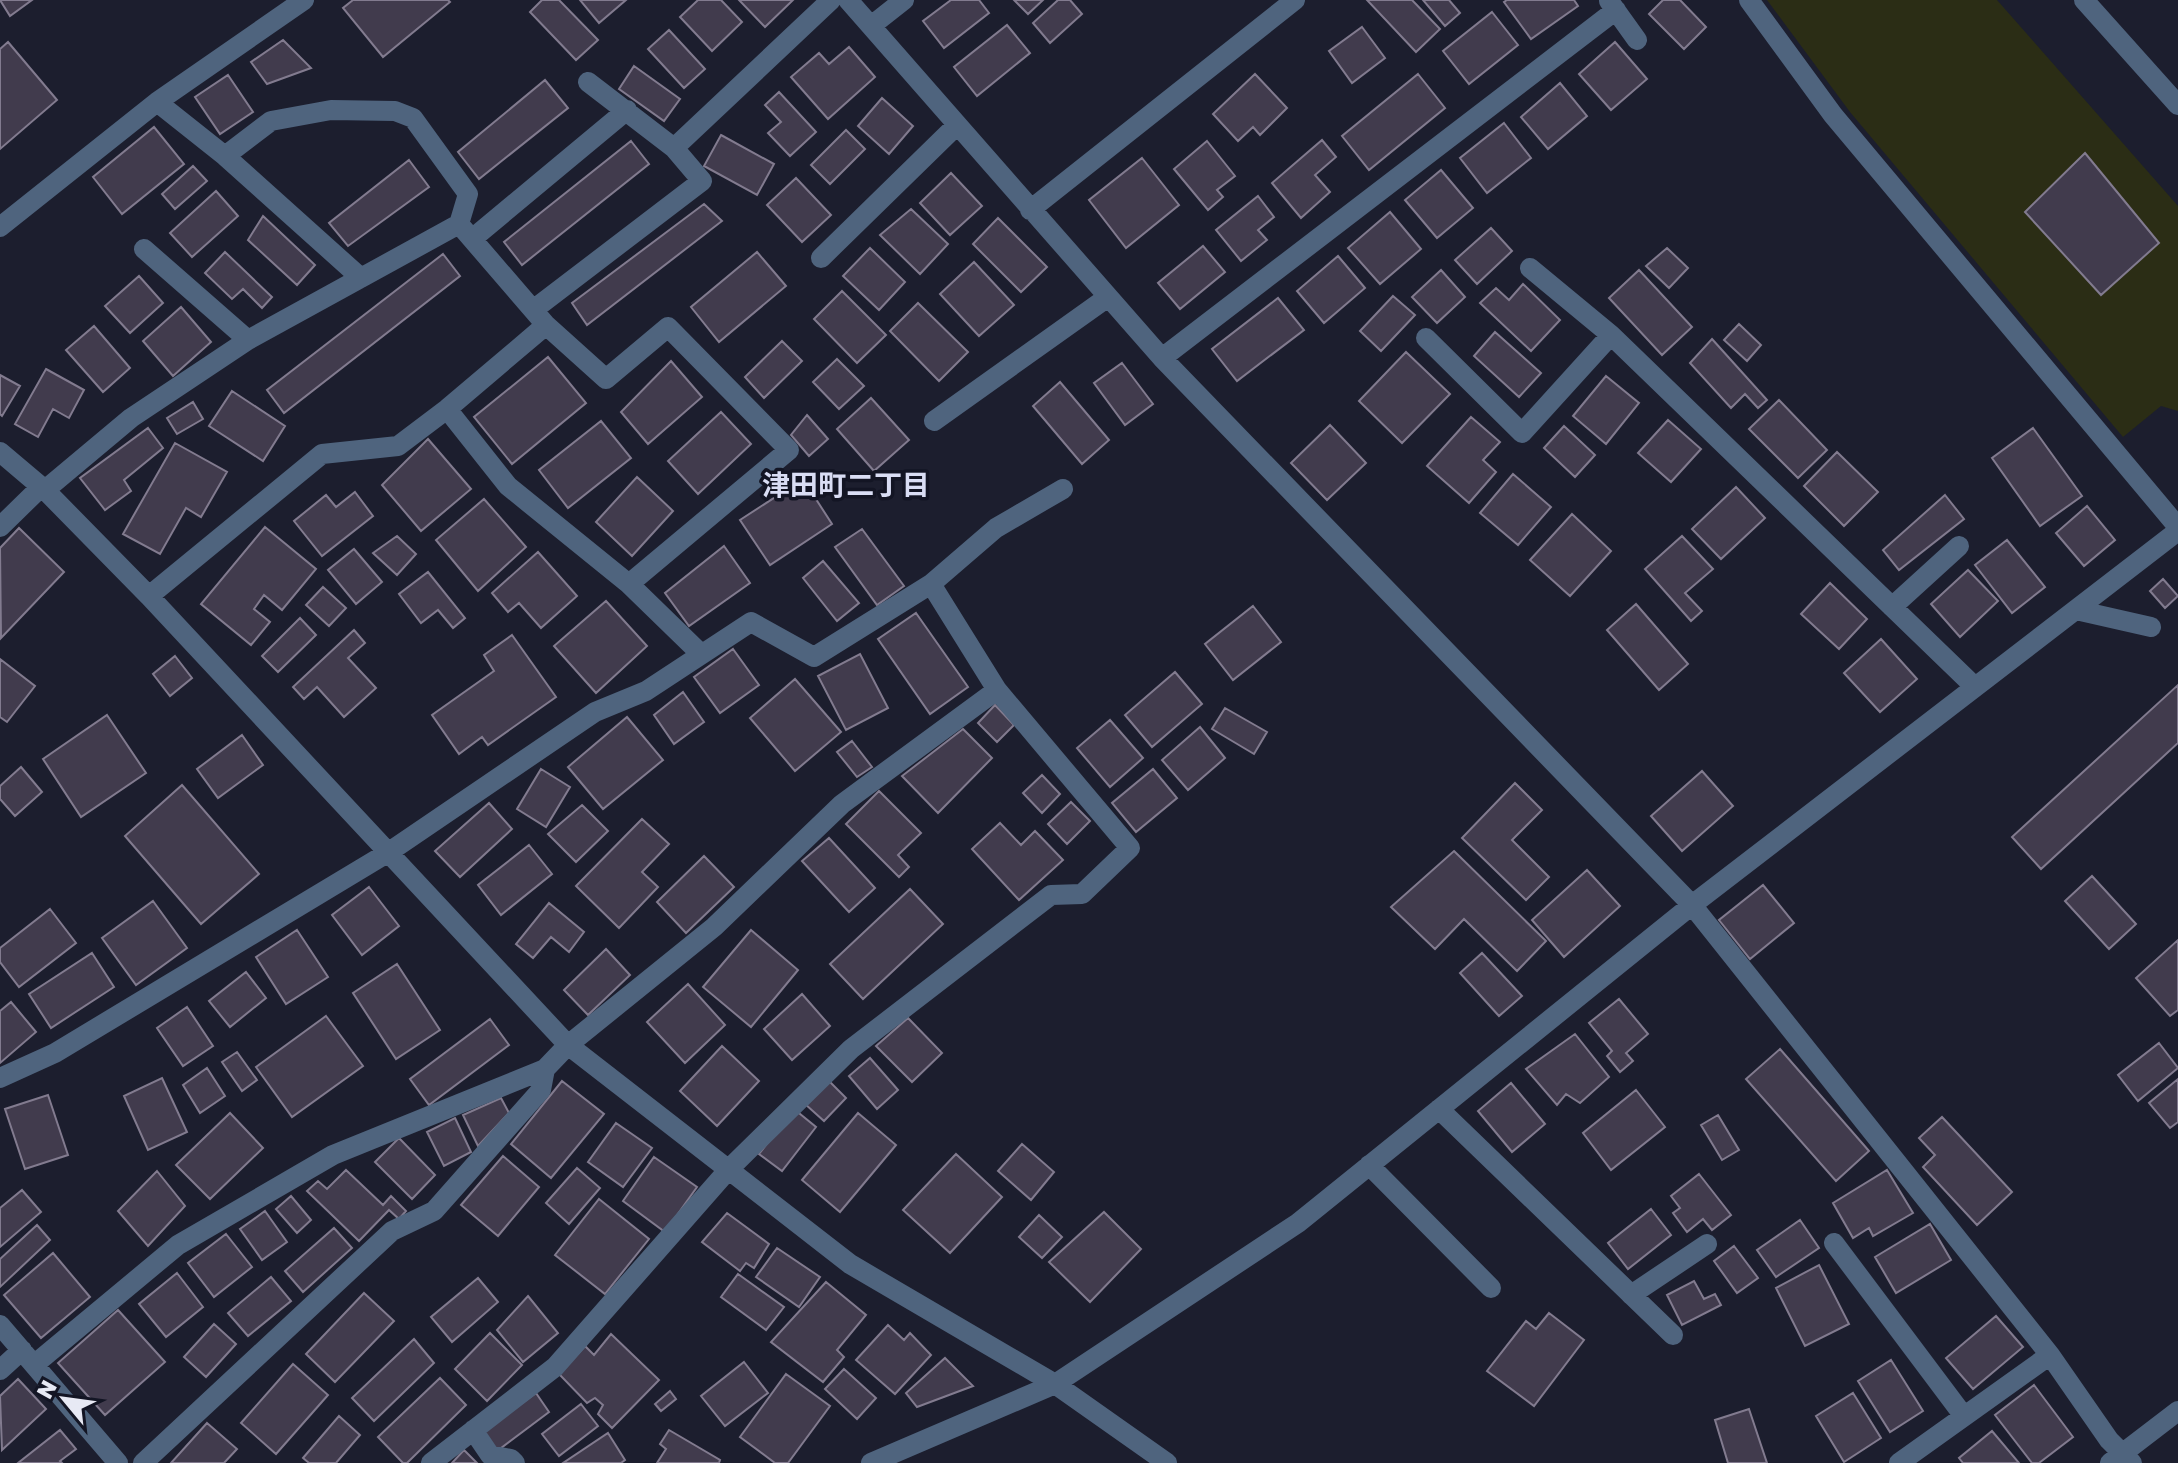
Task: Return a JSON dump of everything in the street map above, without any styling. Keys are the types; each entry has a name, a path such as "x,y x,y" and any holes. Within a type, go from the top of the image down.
{"street":[{"path":"4,217 157,102 304,0"},
{"path":"674,148 831,0"},
{"path":"848,0 1162,358 1692,905 2050,1355 2122,1460 2178,1411"},
{"path":"871,26 904,0"},
{"path":"1030,210 1295,0"},
{"path":"871,1463 1055,1384 1298,1223 1692,905 2178,529 1833,115 1749,0"},
{"path":"2084,0 2178,105"},
{"path":"1162,358 1612,5 1637,40"},
{"path":"149,596 322,454 398,446 447,409 540,318 702,181 674,148 588,82"},
{"path":"157,102 225,156 361,278"},
{"path":"225,156 271,121 331,110 395,111 413,118 468,194 465,232 540,318 606,379 668,327 789,450 629,584"},
{"path":"0,527 43,488 131,418 248,340 361,278 465,232 627,110"},
{"path":"821,258 957,125"},
{"path":"144,249 248,340"},
{"path":"1530,268 1611,335 1975,687"},
{"path":"934,421 1108,297"},
{"path":"1426,338 1522,433 1611,335"},
{"path":"447,409 508,486 629,584 701,654"},
{"path":"0,452 43,488 149,596 568,1045 850,1264 1055,1384 1167,1463"},
{"path":"0,1078 55,1053 389,852 595,712 646,691 751,622 814,657 931,584 996,528 1063,489"},
{"path":"1892,607 1959,546"},
{"path":"431,1463 555,1367 729,1169 851,1049 1051,895 1082,894 1130,848 997,690 931,584"},
{"path":"2076,610 2151,627"},
{"path":"0,1370 29,1357 178,1245 333,1155 545,1069 568,1045 714,927 842,804 997,690"},
{"path":"143,1463 392,1231 434,1211 541,1090 545,1069"},
{"path":"1439,1109 1673,1335"},
{"path":"1369,1165 1491,1288"},
{"path":"1834,1243 1963,1415"},
{"path":"1631,1295 1707,1244"},
{"path":"0,1325 118,1463"},
{"path":"1899,1463 2050,1355"},
{"path":"473,1430 490,1455 511,1459 515,1463"}],"green space":[{"path":"1767,0 1997,0 2178,206 2178,411 2161,406 2123,437 1850,112"}],"building":[{"path":"0,0 32,0 10,16"},
{"path":"353,0 450,2 383,57 343,8"},
{"path":"542,0 559,0 598,40 576,60 530,12"},
{"path":"580,0 626,0 599,23"},
{"path":"698,0 721,0 742,22 712,51 680,17"},
{"path":"739,0 793,0 765,27"},
{"path":"951,0 979,0 989,13 944,48 923,21"},
{"path":"1014,0 1043,0 1028,14"},
{"path":"1058,0 1070,0 1082,14 1050,43 1033,23"},
{"path":"1367,0 1412,0 1440,29 1416,52"},
{"path":"1423,0 1449,0 1460,13 1445,26"},
{"path":"1574,0 1578,6 1531,39 1504,2"},
{"path":"1663,0 1680,0 1706,27 1684,49 1649,14"},
{"path":"1492,12 1518,45 1469,84 1443,51"},
{"path":"1007,25 1030,53 977,96 954,67"},
{"path":"1362,27 1385,58 1352,83 1329,51"},
{"path":"669,30 705,69 684,88 648,49"},
{"path":"283,40 311,68 267,84 251,62"},
{"path":"8,42 57,100 0,149 0,49"},
{"path":"1615,42 1647,79 1611,110 1579,74"},
{"path":"849,47 875,77 828,119 791,77 819,53 829,64"},
{"path":"634,66 680,99 664,121 619,89"},
{"path":"1255,74 1287,108 1260,135 1253,127 1238,141 1213,114"},
{"path":"1418,74 1445,108 1369,170 1342,136"},
{"path":"228,75 253,112 220,134 195,97"},
{"path":"545,80 568,108 479,179 458,152"},
{"path":"1560,83 1587,116 1548,149 1521,117"},
{"path":"779,92 816,132 790,156 768,133 781,122 765,105"},
{"path":"882,98 913,126 889,154 858,126"},
{"path":"1504,123 1531,158 1487,193 1460,158"},
{"path":"154,127 184,164 122,214 93,177"},
{"path":"846,130 865,149 830,184 811,165"},
{"path":"721,135 774,164 757,195 704,166"},
{"path":"1322,140 1336,157 1315,175 1330,192 1301,218 1272,183"},
{"path":"631,141 649,164 522,265 504,242"},
{"path":"1207,141 1235,176 1217,190 1223,197 1208,210 1174,169"},
{"path":"2085,153 2159,243 2101,295 2025,212"},
{"path":"1142,158 1179,205 1126,248 1089,200"},
{"path":"409,160 429,187 348,246 329,223"},
{"path":"193,166 207,181 175,209 162,194"},
{"path":"1441,170 1473,208 1437,238 1405,200"},
{"path":"951,173 982,206 950,235 920,203"},
{"path":"796,178 831,215 802,242 767,205"},
{"path":"216,191 238,216 192,257 170,233"},
{"path":"1258,196 1274,217 1258,230 1267,240 1241,261 1216,230"},
{"path":"704,204 722,221 587,325 572,303"},
{"path":"911,209 948,244 920,274 880,235"},
{"path":"1390,212 1421,249 1380,284 1348,248"},
{"path":"263,216 315,265 297,285 248,240"},
{"path":"998,218 1047,267 1021,292 973,244"},
{"path":"1491,228 1512,251 1477,284 1455,260"},
{"path":"1203,246 1225,272 1180,309 1158,283"},
{"path":"870,248 905,282 879,310 843,276"},
{"path":"1667,248 1688,268 1669,288 1646,266"},
{"path":"225,252 272,297 262,308 243,289 232,299 205,273"},
{"path":"757,252 786,286 719,342 691,307"},
{"path":"443,254 460,276 284,413 267,390"},
{"path":"1338,256 1365,288 1324,323 1297,291"},
{"path":"974,262 1014,305 979,336 940,294"},
{"path":"1441,270 1465,297 1437,323 1412,297"},
{"path":"1639,270 1692,327 1662,355 1609,298"},
{"path":"139,276 163,303 130,333 105,306"},
{"path":"1523,284 1560,320 1531,351 1480,303 1496,288 1509,300"},
{"path":"842,291 886,335 857,363 814,319"},
{"path":"1393,296 1415,315 1381,351 1360,331"},
{"path":"1278,298 1304,330 1237,381 1212,349"},
{"path":"918,303 968,352 939,381 890,331"},
{"path":"181,307 211,342 173,376 143,341"},
{"path":"1739,324 1761,345 1747,361 1724,340"},
{"path":"94,326 130,368 103,392 66,350"},
{"path":"1495,332 1541,373 1519,397 1474,356"},
{"path":"1712,339 1767,400 1758,408 1745,394 1731,408 1690,363"},
{"path":"782,341 802,361 764,398 745,377"},
{"path":"1406,352 1450,394 1402,443 1359,401"},
{"path":"548,357 586,403 512,464 474,417"},
{"path":"837,359 864,386 839,409 813,382"},
{"path":"671,361 702,397 648,444 621,412"},
{"path":"1122,363 1153,404 1125,425 1094,383"},
{"path":"46,369 84,390 69,418 53,409 38,437 15,424"},
{"path":"0,375 20,386 2,416 0,414"},
{"path":"1606,376 1639,403 1606,444 1573,416"},
{"path":"1060,382 1109,440 1082,464 1033,406"},
{"path":"232,391 285,426 263,461 209,426"},
{"path":"871,398 909,440 874,471 837,429"},
{"path":"1779,400 1827,450 1798,478 1749,429"},
{"path":"193,402 203,419 177,434 167,418"},
{"path":"721,412 751,444 698,494 668,461"},
{"path":"807,415 828,439 809,456 791,435"},
{"path":"1471,417 1500,442 1483,460 1496,472 1469,503 1427,466"},
{"path":"1668,420 1701,449 1671,482 1638,453"},
{"path":"601,421 631,458 568,508 539,470"},
{"path":"1330,425 1366,463 1327,500 1291,463"},
{"path":"1564,426 1595,455 1575,477 1544,448"},
{"path":"148,428 163,448 124,480 131,491 105,510 80,478"},
{"path":"2033,428 2082,496 2040,526 1992,458"},
{"path":"428,439 471,489 421,531 382,485"},
{"path":"175,443 227,472 201,517 186,508 160,554 123,534"},
{"path":"1837,452 1878,492 1844,526 1804,486"},
{"path":"1513,474 1551,507 1518,545 1480,513"},
{"path":"637,477 673,511 632,556 596,522"},
{"path":"803,479 832,524 770,565 740,520"},
{"path":"1736,487 1765,518 1721,559 1692,529"},
{"path":"355,492 373,516 322,556 294,521 326,495 336,507"},
{"path":"1945,495 1964,519 1899,570 1883,550"},
{"path":"484,499 526,547 478,591 436,540"},
{"path":"2087,506 2115,540 2084,566 2056,533"},
{"path":"1572,514 1611,551 1570,596 1530,560"},
{"path":"265,527 316,569 282,610 264,595 254,609 270,622 251,645 201,604"},
{"path":"19,528 64,572 1,638 0,548"},
{"path":"862,529 904,586 877,605 835,547"},
{"path":"397,536 416,554 397,575 373,553"},
{"path":"1682,536 1713,569 1685,593 1702,611 1691,621 1645,569"},
{"path":"2007,540 2045,587 2012,613 1975,565"},
{"path":"724,546 750,583 689,626 665,593"},
{"path":"354,549 382,582 356,604 328,570"},
{"path":"538,552 577,596 541,628 519,603 508,612 492,593"},
{"path":"823,561 859,603 837,621 803,578"},
{"path":"1968,570 1998,601 1960,637 1931,604"},
{"path":"428,572 465,618 453,628 438,610 421,623 399,594"},
{"path":"2163,579 2178,596 2165,608 2150,591"},
{"path":"1830,583 1867,619 1839,649 1801,614"},
{"path":"323,587 346,608 329,626 306,605"},
{"path":"606,601 647,646 596,693 554,646"},
{"path":"1636,604 1688,664 1659,690 1607,630"},
{"path":"1253,606 1281,642 1233,680 1205,644"},
{"path":"916,613 968,687 930,714 878,639"},
{"path":"300,618 316,635 278,672 262,656"},
{"path":"354,630 365,643 348,658 376,688 344,717 317,687 304,699 293,687"},
{"path":"512,635 556,697 488,745 482,737 459,754 432,715 494,671 484,655"},
{"path":"1881,639 1917,679 1880,712 1844,673"},
{"path":"733,649 759,685 720,713 694,677"},
{"path":"860,654 888,708 846,730 818,676"},
{"path":"175,656 192,678 170,696 153,674"},
{"path":"0,659 35,686 7,722 0,717"},
{"path":"1175,672 1202,704 1152,747 1125,715"},
{"path":"795,679 841,732 795,771 750,718"},
{"path":"2178,685 2178,743 2041,869 2012,837"},
{"path":"683,692 704,722 674,744 654,715"},
{"path":"995,705 1014,725 997,742 978,723"},
{"path":"1225,708 1267,732 1254,754 1212,729"},
{"path":"107,715 146,773 81,817 43,759"},
{"path":"627,717 663,760 603,809 568,767"},
{"path":"1110,720 1143,758 1110,787 1077,748"},
{"path":"1200,727 1225,758 1188,790 1162,760"},
{"path":"963,729 992,758 938,813 902,776"},
{"path":"242,735 263,765 218,798 197,769"},
{"path":"852,741 872,767 857,777 837,752"},
{"path":"21,767 42,792 15,816 0,799 0,786"},
{"path":"541,769 570,787 546,827 517,809"},
{"path":"1153,769 1177,798 1136,832 1112,803"},
{"path":"1702,771 1733,806 1682,851 1651,816"},
{"path":"1042,775 1060,794 1042,813 1023,793"},
{"path":"1515,783 1542,810 1512,840 1549,877 1526,900 1462,838"},
{"path":"182,785 259,874 201,924 125,836"},
{"path":"879,791 921,833 898,855 909,867 899,877 846,824"},
{"path":"1071,802 1090,821 1067,844 1048,824"},
{"path":"489,803 512,829 460,877 435,851"},
{"path":"582,805 608,831 576,862 548,834"},
{"path":"642,819 669,844 642,872 658,887 619,928 576,886"},
{"path":"1000,823 1021,845 1035,831 1063,860 1019,900 972,849"},
{"path":"829,838 875,888 849,912 802,861"},
{"path":"529,845 552,874 501,915 478,885"},
{"path":"1454,851 1546,941 1517,971 1464,919 1435,949 1391,907"},
{"path":"704,856 734,887 686,933 657,902"},
{"path":"1587,870 1620,906 1564,957 1532,920"},
{"path":"2092,876 2136,924 2109,949 2065,901"},
{"path":"1763,885 1794,923 1750,959 1719,920"},
{"path":"369,887 399,926 362,955 332,915"},
{"path":"910,889 943,924 863,999 830,964"},
{"path":"153,901 187,948 136,985 102,938"},
{"path":"549,903 584,932 569,952 551,937 533,958 516,944"},
{"path":"50,909 76,943 19,987 0,962 0,948"},
{"path":"297,930 328,977 286,1004 256,957"},
{"path":"751,930 798,970 751,1027 703,987"},
{"path":"2178,940 2178,1010 2170,1016 2136,978"},
{"path":"606,949 630,975 588,1015 564,990"},
{"path":"92,953 114,987 51,1028 29,994"},
{"path":"1482,953 1522,996 1499,1016 1460,973"},
{"path":"397,964 440,1030 396,1059 353,993"},
{"path":"246,972 266,998 230,1027 209,1001"},
{"path":"688,984 725,1025 685,1063 647,1022"},
{"path":"802,994 830,1026 792,1060 764,1029"},
{"path":"1619,999 1648,1034 1626,1053 1633,1061 1620,1072 1607,1056 1612,1051 1589,1023"},
{"path":"11,1002 36,1032 0,1063 0,1011"},
{"path":"187,1007 213,1046 183,1066 157,1028"},
{"path":"326,1016 363,1066 292,1117 256,1067"},
{"path":"908,1018 942,1053 912,1082 876,1046"},
{"path":"490,1019 509,1045 429,1105 410,1079"},
{"path":"1575,1034 1609,1077 1580,1103 1566,1094 1557,1105 1526,1069"},
{"path":"2159,1043 2178,1068 2138,1101 2118,1075"},
{"path":"722,1046 759,1081 717,1126 680,1091"},
{"path":"1780,1049 1869,1151 1836,1181 1746,1079"},
{"path":"237,1052 257,1080 242,1091 222,1062"},
{"path":"870,1058 898,1090 877,1109 849,1076"},
{"path":"207,1068 225,1096 200,1113 183,1085"},
{"path":"162,1078 187,1132 148,1150 124,1096"},
{"path":"827,1079 846,1098 824,1121 805,1104"},
{"path":"2178,1079 2178,1122 2170,1128 2149,1103"},
{"path":"562,1081 604,1114 551,1178 511,1144"},
{"path":"1511,1083 1545,1124 1512,1152 1478,1111"},
{"path":"1636,1090 1665,1127 1611,1170 1583,1133"},
{"path":"48,1095 68,1155 25,1169 5,1109"},
{"path":"501,1098 509,1113 478,1146 463,1115"},
{"path":"794,1109 816,1127 782,1171 759,1154"},
{"path":"230,1113 263,1148 210,1199 176,1165"},
{"path":"858,1113 896,1145 840,1212 802,1180"},
{"path":"1718,1115 1739,1150 1722,1160 1701,1125"},
{"path":"1942,1117 2012,1192 1977,1225 1923,1167 1935,1155 1919,1138"},
{"path":"455,1118 471,1152 444,1166 427,1132"},
{"path":"616,1123 652,1148 623,1187 588,1162"},
{"path":"399,1138 435,1175 412,1199 375,1162"},
{"path":"1022,1144 1054,1172 1031,1200 998,1171"},
{"path":"956,1154 1002,1197 950,1253 903,1210"},
{"path":"503,1156 539,1187 498,1236 461,1205"},
{"path":"654,1157 697,1187 665,1232 623,1201"},
{"path":"577,1168 600,1188 569,1224 546,1203"},
{"path":"346,1170 383,1205 391,1196 406,1211 399,1219 389,1210 359,1241 307,1191 318,1181 327,1189"},
{"path":"1887,1170 1913,1213 1873,1236 1869,1228 1853,1238 1833,1203"},
{"path":"157,1171 185,1206 148,1246 118,1211"},
{"path":"1699,1174 1731,1215 1712,1230 1703,1219 1687,1232 1673,1213 1680,1208 1671,1196"},
{"path":"22,1190 41,1212 0,1247 0,1208"},
{"path":"291,1196 311,1220 297,1233 276,1209"},
{"path":"599,1199 649,1239 605,1294 555,1255"},
{"path":"1651,1209 1671,1235 1628,1269 1608,1243"},
{"path":"265,1211 287,1242 262,1260 240,1229"},
{"path":"1104,1212 1141,1249 1090,1302 1049,1262"},
{"path":"727,1213 769,1244 754,1268 746,1263 740,1271 702,1242"},
{"path":"1039,1215 1062,1237 1042,1258 1019,1237"},
{"path":"1800,1220 1819,1248 1776,1277 1757,1250"},
{"path":"1930,1224 1951,1260 1896,1293 1875,1257"},
{"path":"37,1225 50,1240 0,1287 0,1259"},
{"path":"334,1228 352,1248 303,1292 285,1271"},
{"path":"226,1234 252,1267 214,1297 188,1263"},
{"path":"1734,1246 1758,1278 1737,1293 1714,1261"},
{"path":"777,1248 820,1277 799,1307 756,1277"},
{"path":"53,1253 90,1297 41,1338 4,1295"},
{"path":"1819,1265 1849,1324 1805,1346 1776,1288"},
{"path":"177,1273 203,1307 166,1337 139,1304"},
{"path":"738,1274 784,1307 766,1330 721,1297"},
{"path":"271,1277 291,1301 248,1336 228,1313"},
{"path":"478,1278 498,1302 452,1342 431,1317"},
{"path":"1694,1281 1704,1299 1715,1294 1721,1305 1682,1325 1667,1295"},
{"path":"826,1282 866,1315 837,1350 844,1357 823,1382 771,1342"},
{"path":"364,1293 394,1321 335,1382 306,1354"},
{"path":"528,1296 558,1333 523,1362 497,1330"},
{"path":"118,1310 165,1362 105,1415 58,1363"},
{"path":"1549,1313 1584,1340 1534,1406 1487,1371 1526,1321 1536,1329"},
{"path":"1996,1316 2023,1347 1973,1389 1946,1358"},
{"path":"214,1324 236,1344 206,1377 184,1357"},
{"path":"888,1325 904,1340 910,1333 931,1355 895,1394 856,1360"},
{"path":"490,1333 522,1365 487,1401 455,1369"},
{"path":"611,1334 659,1380 612,1428 598,1414 603,1405 595,1398 587,1403 559,1374 585,1346 594,1355"},
{"path":"414,1339 434,1363 374,1421 352,1398"},
{"path":"945,1358 973,1386 917,1407 906,1393"},
{"path":"1891,1360 1923,1411 1890,1432 1858,1381"},
{"path":"744,1362 768,1393 725,1426 701,1396"},
{"path":"293,1364 328,1395 276,1454 241,1423"},
{"path":"844,1369 876,1398 857,1419 825,1389"},
{"path":"786,1374 830,1406 788,1463 775,1463 740,1437"},
{"path":"440,1378 466,1405 407,1463 403,1463 378,1437"},
{"path":"18,1379 46,1409 2,1450 0,1396"},
{"path":"2034,1385 2073,1437 2039,1463 2032,1463 1995,1415"},
{"path":"670,1391 676,1399 661,1411 655,1404"},
{"path":"536,1393 549,1412 497,1451 482,1432"},
{"path":"1853,1393 1881,1438 1844,1462 1816,1416"},
{"path":"581,1404 598,1426 559,1456 542,1434"},
{"path":"1749,1409 1767,1463 1728,1463 1715,1420"},
{"path":"339,1416 360,1435 336,1463 309,1463 303,1458"},
{"path":"207,1423 237,1449 224,1463 171,1463"},
{"path":"60,1430 76,1449 60,1461 62,1463 18,1463"},
{"path":"669,1430 720,1460 719,1463 657,1463 666,1449 660,1444"},
{"path":"1992,1431 2019,1463 1963,1463 1959,1458"},
{"path":"608,1433 625,1460 621,1463 563,1463"},
{"path":"464,1450 477,1463 452,1463"}],"district":[{"name":"津田町二丁目","path":"846,484"}]}
